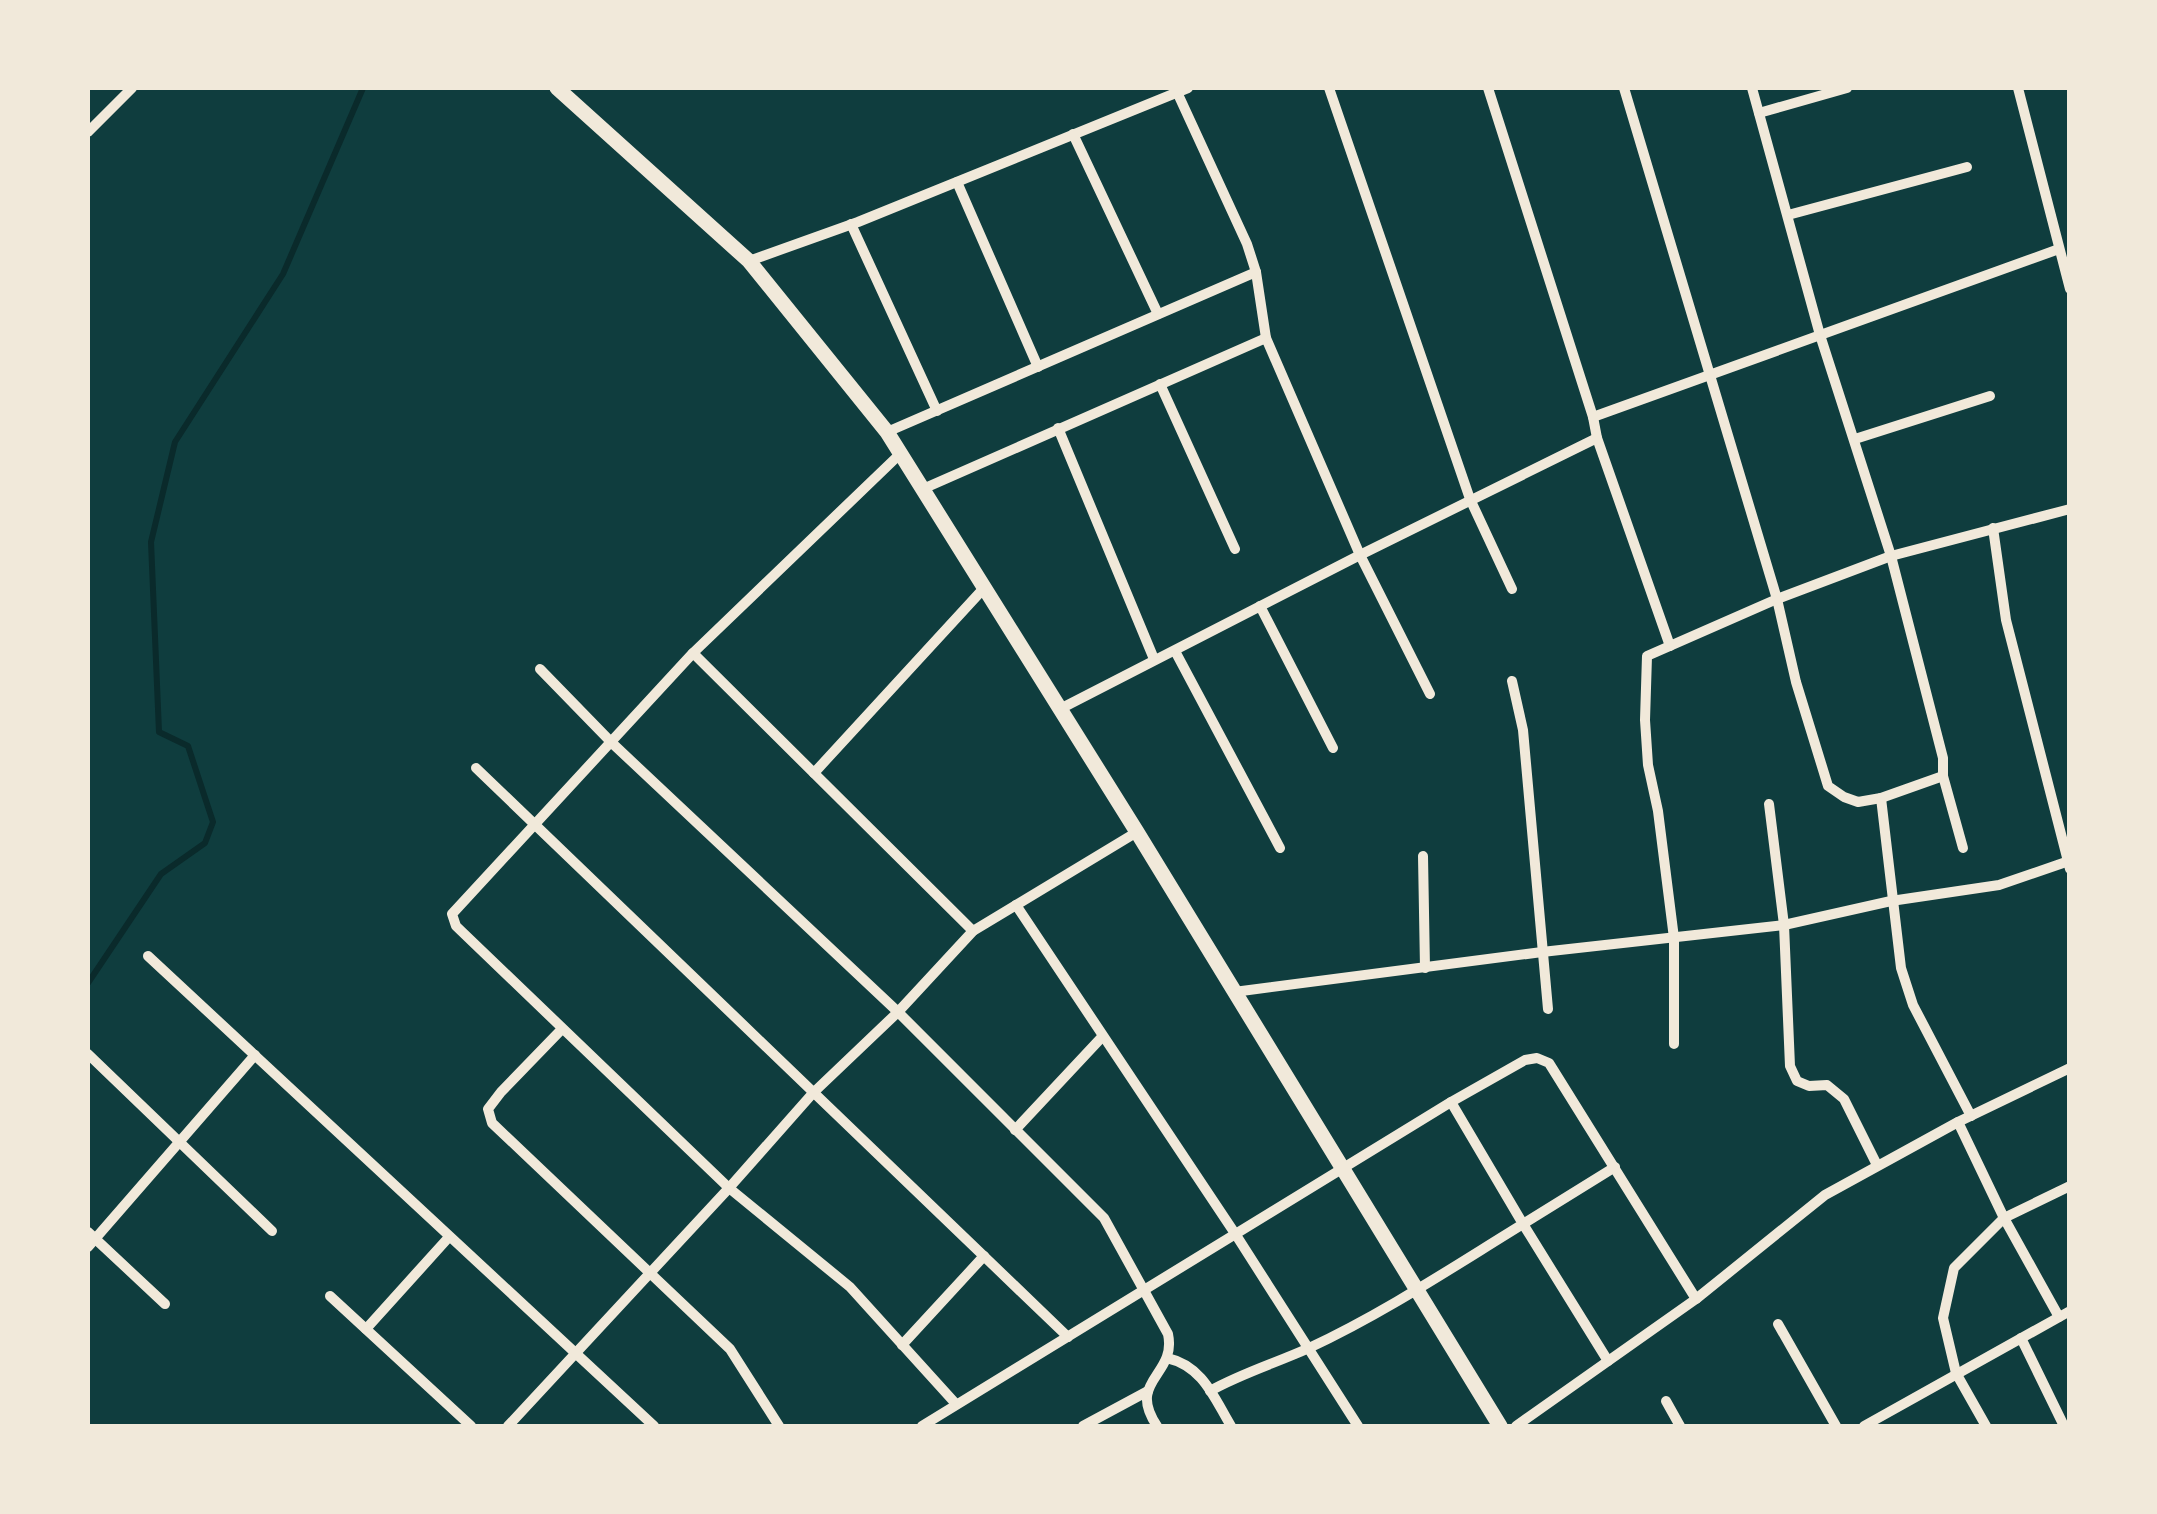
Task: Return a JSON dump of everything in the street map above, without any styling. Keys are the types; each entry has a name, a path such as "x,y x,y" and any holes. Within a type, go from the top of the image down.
{"street":[{"path":"88,132 132,88"},
{"path":"557,88 748,261 887,432 1500,1426"},
{"path":"1329,88 1470,499 1512,589"},
{"path":"1488,88 1597,438 1670,646"},
{"path":"1624,88 1778,599 1796,682 1828,786 1858,802 1943,776"},
{"path":"1752,88 1820,336 1890,556 1944,758 1943,776 1963,848"},
{"path":"1759,113 1846,88"},
{"path":"2018,88 2070,289"},
{"path":"748,261 957,182 1182,89 1247,244 1256,272 1266,338 1360,554 1430,694"},
{"path":"1073,134 1158,314"},
{"path":"1788,215 1968,166"},
{"path":"957,182 1038,366"},
{"path":"851,224 937,411"},
{"path":"1593,418 2059,249"},
{"path":"887,432 1256,272"},
{"path":"924,488 1266,338"},
{"path":"1160,384 1235,549"},
{"path":"1855,438 1990,396"},
{"path":"1058,428 1154,659"},
{"path":"1060,710 1360,554 1597,438"},
{"path":"901,453 693,653 455,908 452,920 561,1030 729,1188 850,1287 956,1404"},
{"path":"1674,1044 1674,938 1644,720 1647,656 1890,556 2070,510"},
{"path":"1234,992 1784,925 1891,901 1999,885 2068,865 2006,620 1994,528"},
{"path":"814,774 985,588"},
{"path":"1260,606 1333,748"},
{"path":"1175,651 1280,848"},
{"path":"693,653 973,931"},
{"path":"540,668 612,743 898,1012 1104,1218 1168,1334 1167,1358 1145,1403 1158,1426"},
{"path":"1512,681 1523,730 1548,1009"},
{"path":"476,768 1068,1336"},
{"path":"1881,798 1901,968 1913,1006 1971,1116"},
{"path":"1769,804 1784,925 1788,1047 1793,1076 1809,1086 1827,1085 1844,1099 1877,1165"},
{"path":"508,1426 813,1093 898,1012 973,931 1137,832"},
{"path":"1423,856 1425,968"},
{"path":"1016,906 1236,1235 1358,1426"},
{"path":"148,956 654,1426"},
{"path":"561,1030 500,1092 488,1109 492,1123 730,1349 779,1426"},
{"path":"1015,1130 1102,1036"},
{"path":"88,1054 272,1231"},
{"path":"165,1304 90,1239 255,1055"},
{"path":"922,1426 1451,1102 1525,1060 1537,1058 1549,1062 1696,1300"},
{"path":"1516,1426 1696,1300 1825,1195 1958,1122 2070,1068"},
{"path":"1451,1102 1608,1361"},
{"path":"1864,1426 2064,1314 2004,1218 1958,1122"},
{"path":"1210,1391 1308,1348 1416,1291 1615,1167"},
{"path":"1986,1426 1956,1373 1943,1318 1954,1268 2004,1218 2070,1186"},
{"path":"366,1329 449,1238"},
{"path":"902,1345 984,1256"},
{"path":"330,1296 471,1426"},
{"path":"1778,1324 1836,1426"},
{"path":"2021,1338 2064,1426"},
{"path":"1167,1358 1192,1366 1232,1426"},
{"path":"1084,1426 1148,1391"},
{"path":"1666,1401 1680,1426"}],"waterway":[{"path":"88,983 161,874 205,843 213,822 188,746 159,732 151,542 175,442 283,274 363,88"}]}
